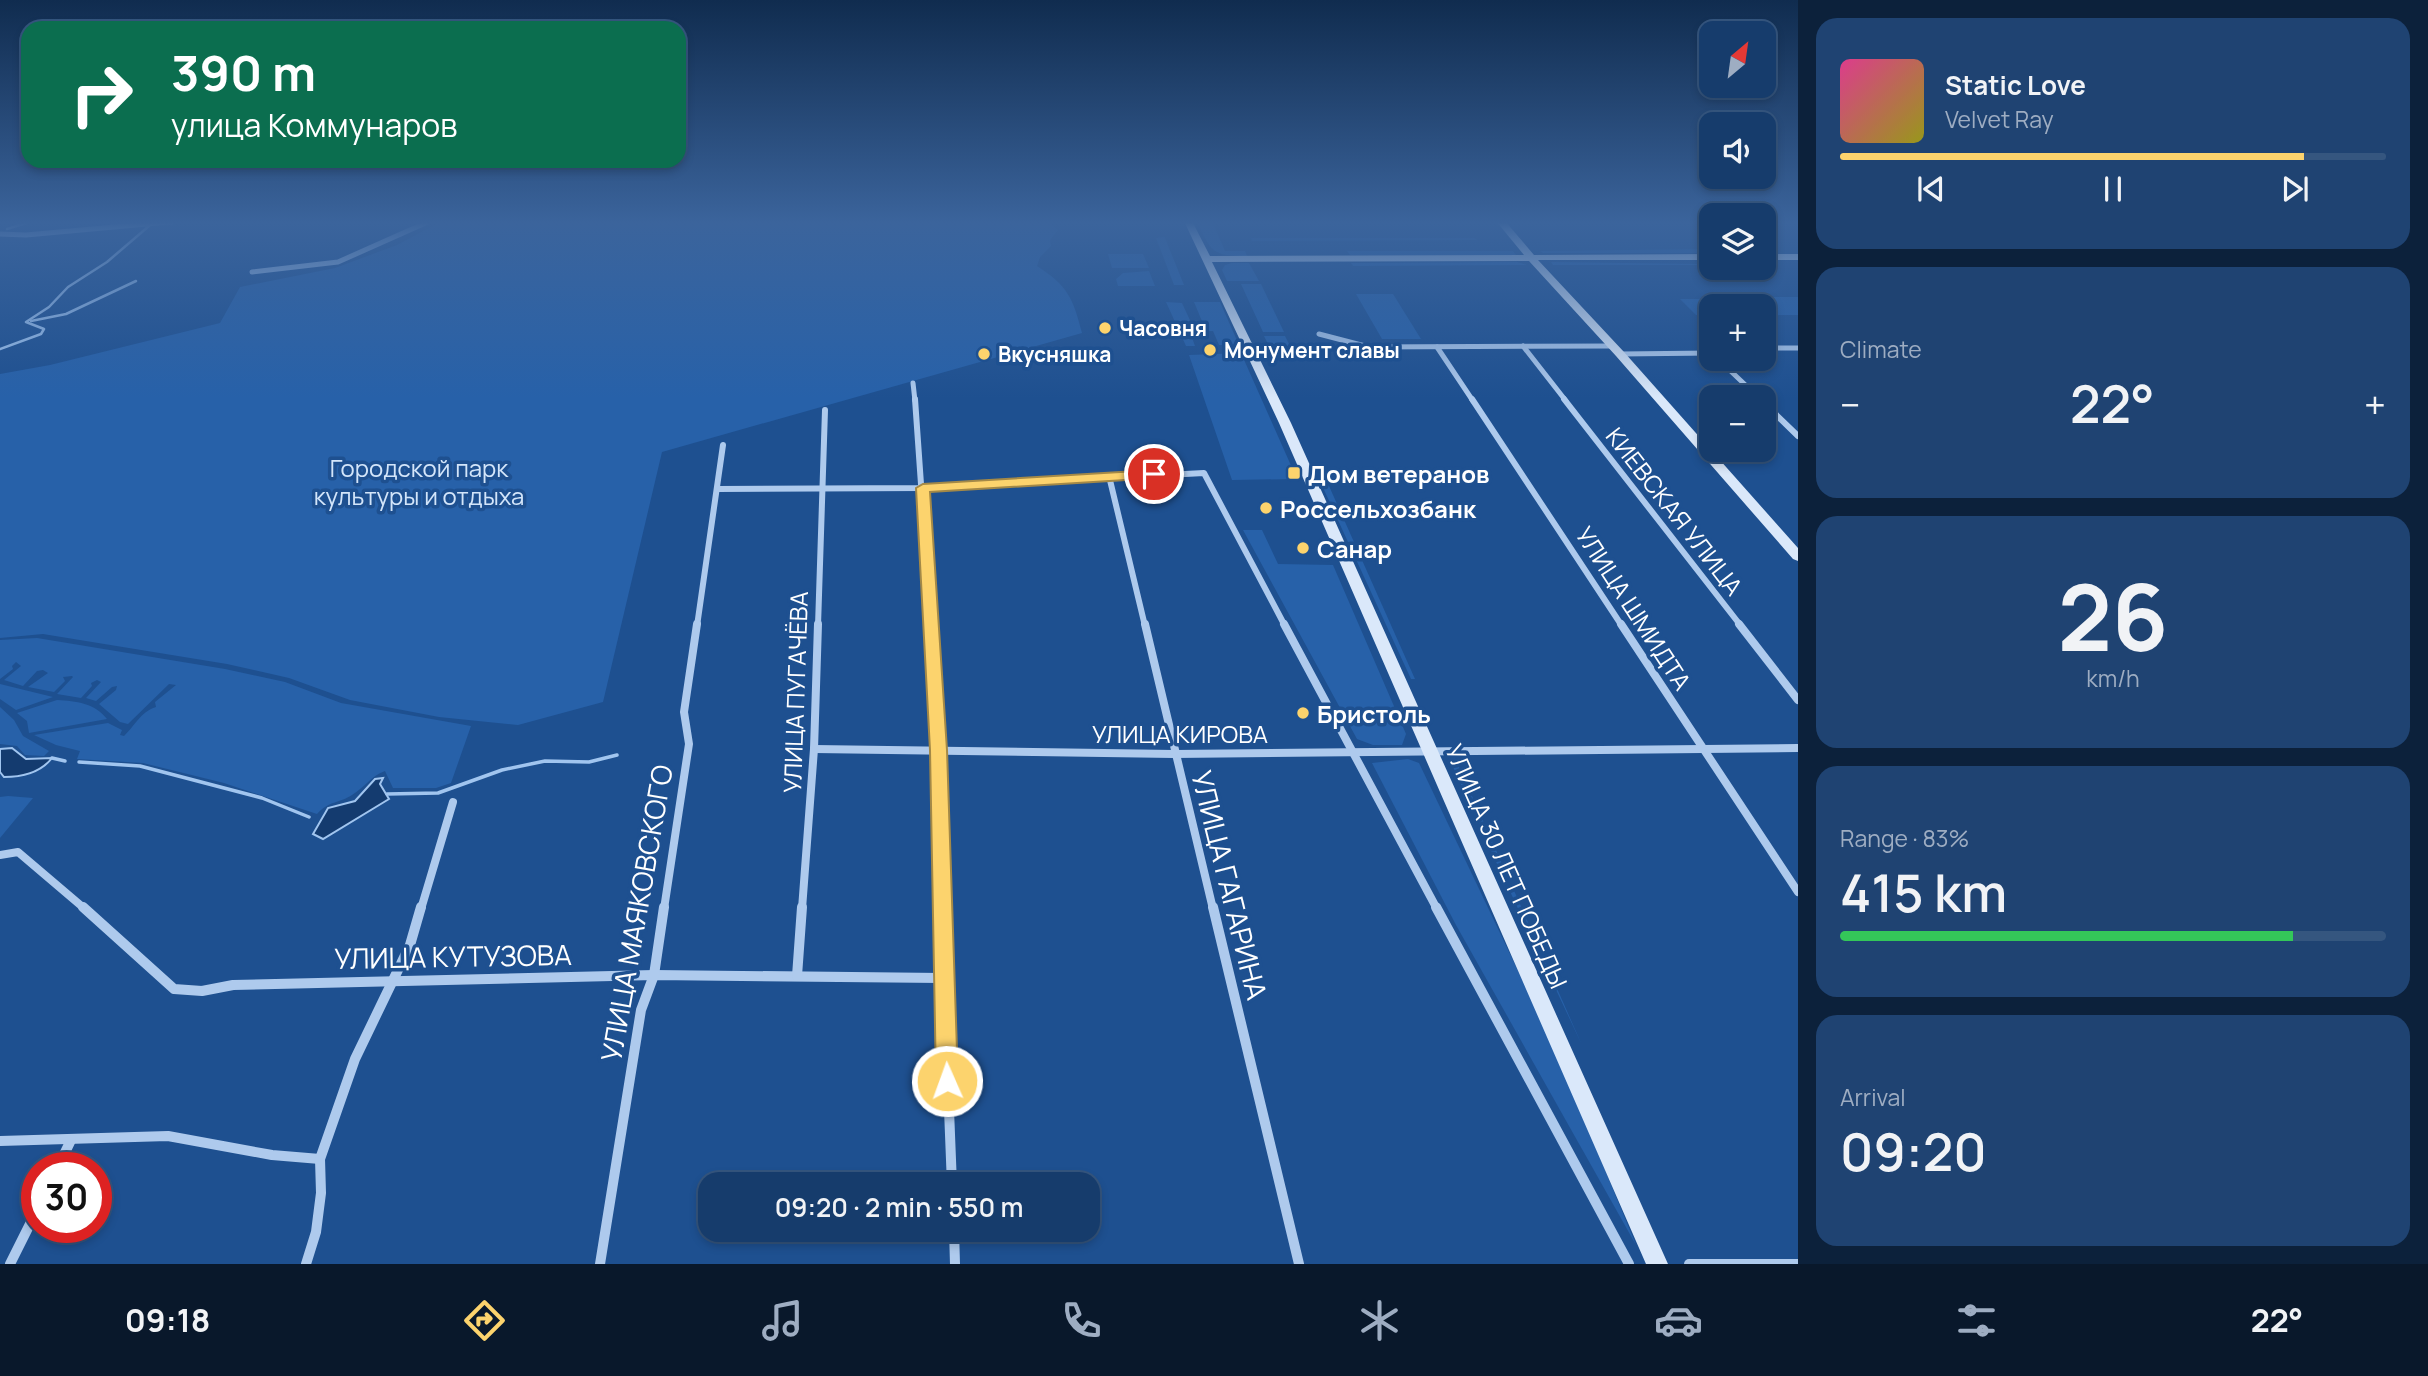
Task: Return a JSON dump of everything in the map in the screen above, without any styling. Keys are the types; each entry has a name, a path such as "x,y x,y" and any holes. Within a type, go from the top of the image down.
{"street":[{"name":"УЛИЦА 30 ЛЕТ ПОБЕДЫ","path":"1215,280 1285,423 1657,1264"},
{"path":"1551,280 1798,556"},
{"path":"1319,334 1369,347 1522,346 1699,353"},
{"name":"КИЕВСКАЯ УЛИЦА","path":"1522,346 1798,700"},
{"name":"УЛИЦА ШМИДТА","path":"1437,347 1798,892"},
{"path":"1776,348 1798,348"},
{"path":"1731,371 1745,385"},
{"path":"913,383 923,488 938,750 942,978 950,1172"},
{"name":"УЛИЦА ПУГАЧЁВА","path":"797,976 814,749 825,410"},
{"path":"1776,415 1798,436"},
{"name":"УЛИЦА МАЯКОВСКОГО","path":"600,1264 641,1010 654,975 689,744 684,712 723,445"},
{"path":"718,489 923,488 1108,476 1204,473 1629,1264"},
{"name":"УЛИЦА ГАГАРИНА","path":"1108,476 1299,1264"},
{"name":"УЛИЦА КИРОВА","path":"814,749 1174,754 1798,748"},
{"path":"306,1264 316,1232 321,1193 320,1159 355,1059 410,946 453,802"},
{"name":"УЛИЦА КУТУЗОВА","path":"0,855 18,852 149,964 174,989 202,991 233,985 654,975 942,978"},
{"path":"0,1141 167,1136 272,1155 320,1159"},
{"path":"65,1152 71,1140"},
{"path":"10,1264 21,1242"},
{"path":"954,1242 955,1264"},
{"path":"1689,1264 1798,1264"}],"green space":[{"name":"Городской парк культуры и отдыха","path":"275,280 1056,280 1072,302 1082,333 662,452 603,702 518,725 439,717 350,700 289,678 227,664 43,634 0,638 0,374 50,365 220,323 240,287"},
{"path":"1116,280 1153,280 1155,286 1118,286"},
{"path":"1172,280 1182,280 1184,285 1174,285"},
{"path":"1227,280 1259,281 1227,281"},
{"path":"1241,284 1261,284 1284,332 1263,332"},
{"path":"1356,294 1393,294 1421,339 1382,339"},
{"path":"1776,297 1798,297 1798,315 1776,315"},
{"path":"1680,299 1699,299 1699,315"},
{"path":"1166,302 1182,303 1195,331 1190,332 1195,346 1186,346"},
{"path":"1194,302 1220,302 1239,345 1219,345 1213,331 1206,331"},
{"path":"1264,336 1285,336 1297,360 1276,360"},
{"path":"1241,353 1293,470 1289,471 1293,479 1232,480 1189,355"},
{"path":"1314,468 1321,468 1415,679 1411,679"},
{"path":"1243,530 1262,530 1278,564 1333,565 1406,734 1402,745 1373,745 1357,739"},
{"path":"37,638 225,669 285,682 341,703 471,726 451,783 436,788 393,788 385,771 352,795 326,806 317,814 224,783 143,763 77,759 80,751 56,745 34,735 108,723 122,730 120,735 124,736 142,716 156,707 155,702 176,685 169,684 128,724 120,722 99,704 116,690 117,686 96,701 86,698 101,682 97,680 91,683 92,686 81,698 57,694 72,676 63,677 65,681 54,692 28,687 48,673 43,670 37,671 23,686 4,680 21,666 16,662 12,666 13,669 0,679 0,640"},
{"path":"0,684 53,697 16,710 0,699"},
{"path":"57,700 91,706 107,719 29,733 27,721 17,713"},
{"path":"0,707 14,720 23,736 49,751 44,756 25,755 17,746 0,744"},
{"path":"1449,758 1455,758 1508,877 1503,877"},
{"path":"1408,759 1419,763 1553,1044 1636,1245 1456,925 1372,763"},
{"path":"0,797 33,798 0,838"},
{"path":"1507,885 1512,886 1581,1043"}],"shaded area":[{"path":"12,748 26,759 52,758 31,773 4,777 0,772 0,749"},
{"path":"383,778 380,784 389,799 323,839 313,834 328,808 355,801 375,779"}],"waterway":[{"path":"0,349 41,334 44,329 26,322 49,307 68,287 79,280"},
{"path":"31,321 66,314 136,281"},
{"path":"387,794 438,793 502,770 545,761 589,762 617,755"},
{"path":"52,758 65,761"},
{"path":"79,762 140,766 262,798 309,817"}],"place":[{"name":"Часовня","path":"1105,328"},
{"name":"Монумент славы","path":"1210,350"},
{"name":"Вкусняшка","path":"984,354"},
{"name":"Дом ветеранов","path":"1294,473"},
{"name":"Россельхозбанк","path":"1266,508"},
{"name":"Санар","path":"1303,548"},
{"name":"Бристоль","path":"1303,713"}],"route":[{"path":"947,1081 942,978 938,750 923,488 1154,474"}]}
